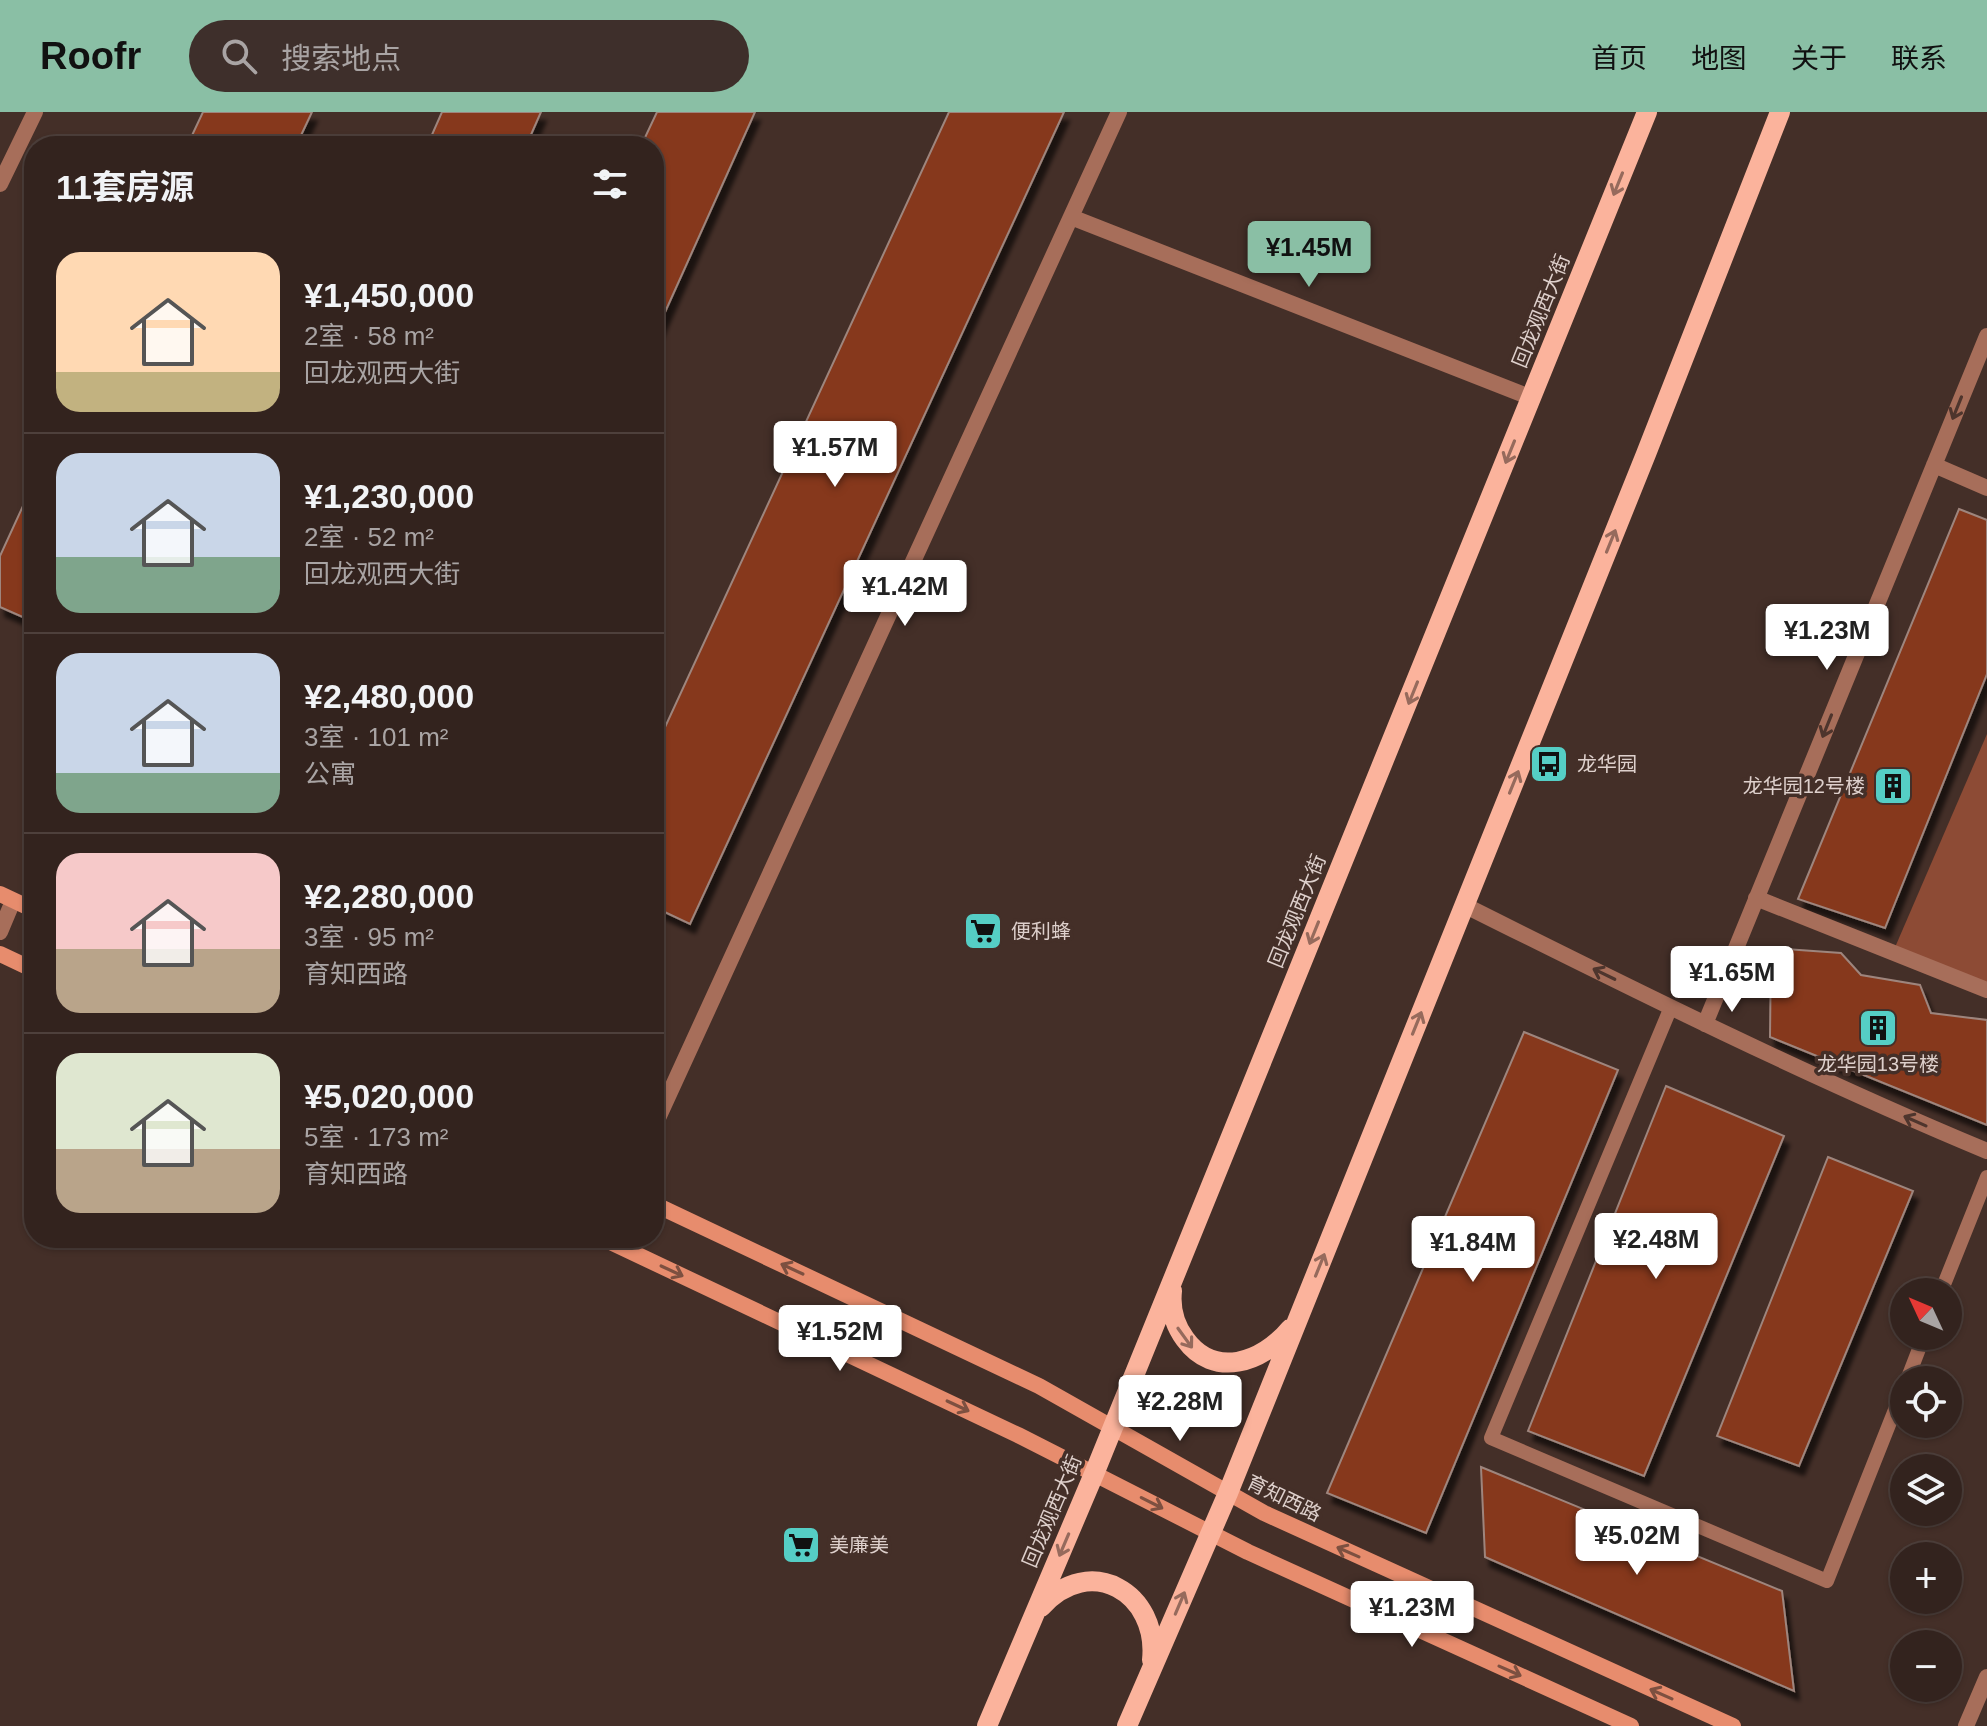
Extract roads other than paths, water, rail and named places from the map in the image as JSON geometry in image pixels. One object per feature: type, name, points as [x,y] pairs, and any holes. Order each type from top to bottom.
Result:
[{"type":"main road","name":"回龙观西大街","points":[[987,1726],[1094,1474],[1647,112]]},
{"type":"main road","points":[[1127,1726],[1228,1493],[1780,112]]},
{"type":"main road","points":[[1179,1265],[1171,1296],[1175,1322],[1188,1344],[1210,1361],[1235,1364],[1263,1354],[1286,1335],[1300,1313]]},
{"type":"main road","points":[[1025,1637],[1040,1609],[1057,1591],[1080,1580],[1106,1583],[1117,1588],[1138,1606],[1151,1631],[1152,1660],[1141,1694]]},
{"type":"street","points":[[0,184],[35,112]]},
{"type":"street","points":[[664,1105],[1119,112]]},
{"type":"street","points":[[1071,217],[1532,398]]},
{"type":"street","points":[[1705,1024],[1987,336]]},
{"type":"street","points":[[1934,465],[1987,488]]},
{"type":"street","points":[[0,932],[7,898]]},
{"type":"street","points":[[1756,898],[1987,990]]},
{"type":"street","points":[[1464,905],[1705,1024],[1987,1151]]},
{"type":"street","points":[[0,954],[24,965]]},
{"type":"street","name":"育知西路","points":[[664,1209],[1039,1386],[1278,1520],[1733,1726]]},
{"type":"street","points":[[623,1248],[1018,1435],[1211,1533],[1631,1726]]},
{"type":"street","points":[[1966,1726],[1987,1677]]},
{"type":"lane","points":[[1671,1007],[1491,1438],[1827,1581],[1890,1422]]},
{"type":"lane","points":[[1947,1278],[1987,1177]]},
{"type":"place","name":"龙华园","points":[[1549,764]]},
{"type":"place","name":"龙华园12号楼","points":[[1893,786]]},
{"type":"place","name":"便利蜂","points":[[983,931]]},
{"type":"place","name":"龙华园13号楼","points":[[1878,1028]]},
{"type":"place","name":"美廉美","points":[[801,1545]]}]
